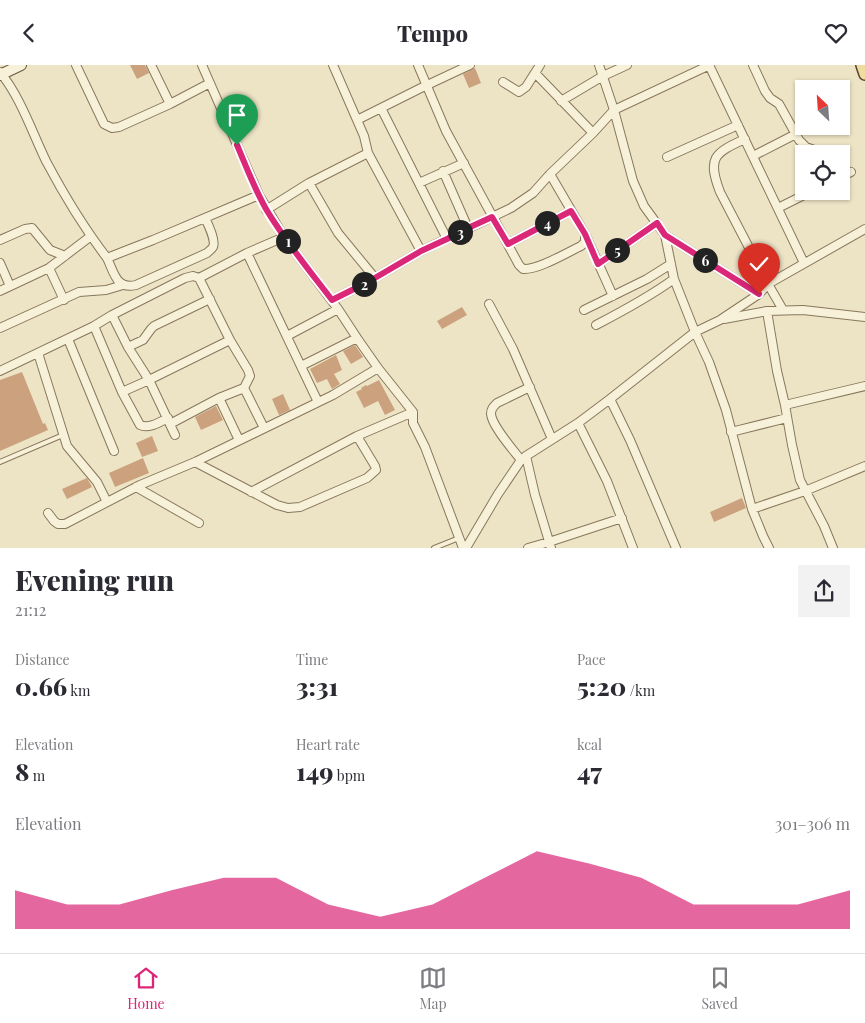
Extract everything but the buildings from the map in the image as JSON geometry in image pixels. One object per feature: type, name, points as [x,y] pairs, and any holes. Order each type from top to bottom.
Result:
[{"type":"main road","points":[[862,65],[865,74]]},
{"type":"street","points":[[21,65],[1,74],[21,105],[46,160],[74,211],[107,258],[117,279],[124,285],[129,287],[136,285],[212,249],[214,245],[213,239],[205,218]]},
{"type":"street","points":[[76,65],[104,124],[112,128],[119,127],[170,104],[210,83]]},
{"type":"street","points":[[152,65],[170,104]]},
{"type":"street","points":[[202,65],[258,195],[266,209],[284,237],[332,300],[378,368],[413,412],[413,423],[425,447],[464,548]]},
{"type":"street","points":[[333,65],[364,136],[368,153],[421,251]]},
{"type":"street","points":[[418,65],[446,131],[519,265],[523,269],[528,269],[581,247],[585,242],[585,234]]},
{"type":"street","points":[[502,82],[519,92],[526,87],[540,65]]},
{"type":"street","points":[[599,65],[614,110],[635,187],[644,206],[665,235],[674,279],[709,362],[726,410],[752,509],[769,548]]},
{"type":"street","points":[[561,101],[603,76],[627,65]]},
{"type":"street","points":[[332,300],[421,251],[511,208],[533,193],[614,110],[710,65],[804,263]]},
{"type":"street","points":[[753,65],[765,91],[770,98],[779,104],[795,132]]},
{"type":"street","points":[[357,120],[467,66]]},
{"type":"street","points":[[535,73],[593,133]]},
{"type":"street","points":[[381,108],[447,239]]},
{"type":"street","points":[[667,157],[738,125]]},
{"type":"street","points":[[753,156],[795,135]]},
{"type":"street","points":[[796,135],[804,145]]},
{"type":"street","points":[[745,139],[724,149],[716,156],[713,167],[714,177],[782,310]]},
{"type":"street","points":[[266,209],[309,183],[368,153]]},
{"type":"street","points":[[419,183],[442,171],[464,163]]},
{"type":"street","points":[[442,171],[468,228]]},
{"type":"street","points":[[550,174],[585,234],[613,296]]},
{"type":"street","points":[[309,183],[338,233],[375,277]]},
{"type":"street","points":[[107,258],[258,195]]},
{"type":"street","points":[[778,208],[795,200]]},
{"type":"street","points":[[508,244],[571,211]]},
{"type":"street","points":[[598,264],[657,223]]},
{"type":"street","points":[[0,240],[25,229],[32,228],[50,250],[65,256]]},
{"type":"street","points":[[464,548],[498,494],[524,458],[578,423],[695,332],[720,320],[759,294],[768,284],[865,229]]},
{"type":"street","points":[[665,235],[759,294]]},
{"type":"street","points":[[0,291],[49,268],[90,236]]},
{"type":"street","points":[[199,278],[284,237]]},
{"type":"street","points":[[248,253],[318,402]]},
{"type":"street","points":[[0,263],[10,286]]},
{"type":"street","points":[[584,310],[648,279],[671,264]]},
{"type":"street","points":[[49,268],[64,300]]},
{"type":"street","points":[[0,371],[94,327],[112,315],[193,276],[199,278],[250,376],[244,388],[169,421],[144,427],[140,425],[122,392],[94,327]]},
{"type":"street","points":[[596,325],[654,294],[674,279]]},
{"type":"street","points":[[0,328],[80,292],[106,290],[124,285]]},
{"type":"street","points":[[128,347],[143,340],[154,326],[210,299]]},
{"type":"street","points":[[490,304],[514,349],[552,439]]},
{"type":"street","points":[[286,336],[338,309]]},
{"type":"street","points":[[720,320],[782,310],[803,310],[865,317]]},
{"type":"street","points":[[767,311],[777,371],[798,471],[805,491],[834,548]]},
{"type":"street","points":[[112,315],[128,347],[149,380],[175,435]]},
{"type":"street","points":[[301,367],[357,338]]},
{"type":"street","points":[[68,339],[114,451]]},
{"type":"street","points":[[122,392],[230,340]]},
{"type":"street","points":[[38,353],[67,446],[97,481],[107,502]]},
{"type":"street","points":[[48,513],[58,525],[64,524],[136,487],[195,462],[333,395],[378,368]]},
{"type":"street","points":[[785,405],[865,386]]},
{"type":"street","points":[[530,387],[496,403],[491,412],[498,430],[524,458],[550,545]]},
{"type":"street","points":[[244,388],[264,428]]},
{"type":"street","points":[[219,398],[239,440]]},
{"type":"street","points":[[610,399],[630,440],[676,548]]},
{"type":"street","points":[[251,492],[357,436],[413,412]]},
{"type":"street","points":[[731,432],[787,418]]},
{"type":"street","points":[[578,423],[607,481],[633,548]]},
{"type":"street","points":[[195,462],[278,505],[288,508],[300,507],[367,478],[374,473],[376,470],[375,466],[357,436]]},
{"type":"street","points":[[752,509],[805,491],[865,466]]},
{"type":"street","points":[[136,487],[199,523]]},
{"type":"street","points":[[528,548],[550,545],[622,518]]},
{"type":"lane","points":[[0,462],[63,435]]},
{"type":"lane","points":[[434,548],[460,538]]},
{"type":"route","points":[[237,145],[258,195],[266,209],[284,237],[332,300],[368,282],[407,258],[492,217],[508,244],[571,211],[585,234],[598,264],[657,223],[665,235],[759,294]]}]
